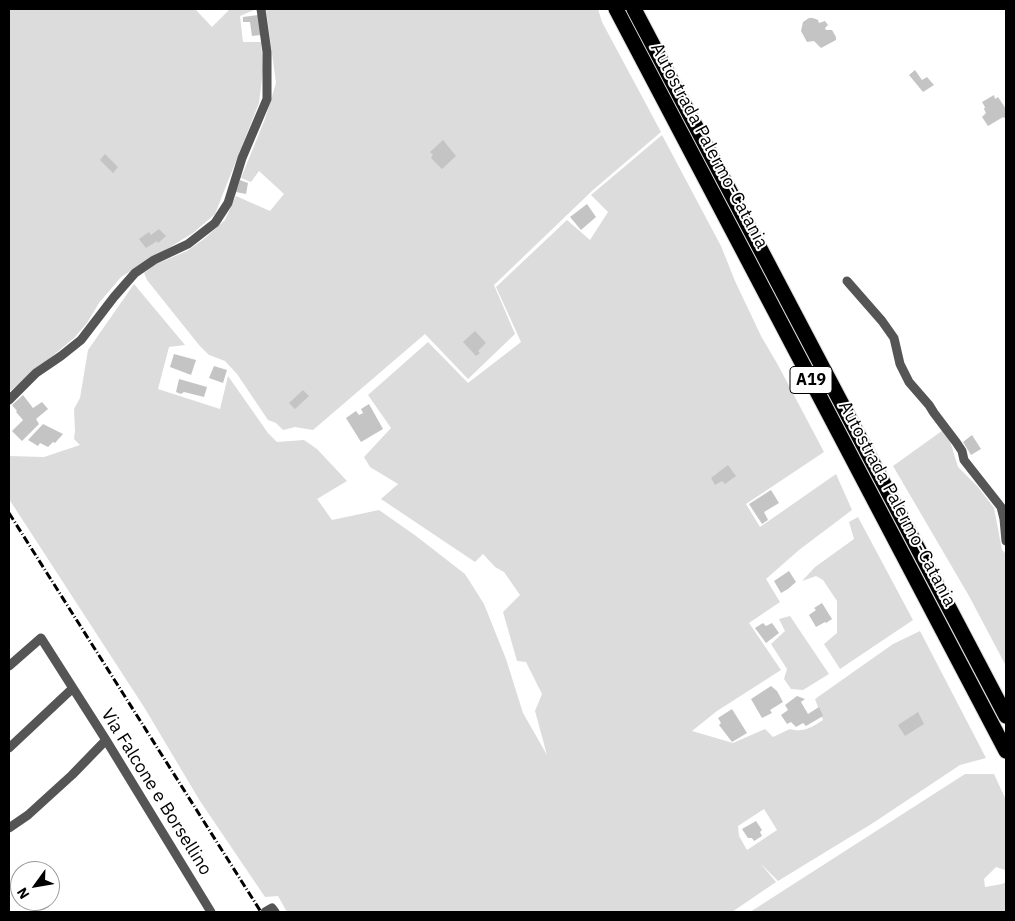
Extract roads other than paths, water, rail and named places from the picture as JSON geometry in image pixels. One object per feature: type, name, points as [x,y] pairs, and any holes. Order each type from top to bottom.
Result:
[{"type":"highway","name":"Autostrada Palermo-Catania","points":[[616,9],[1006,751]]},
{"type":"highway","name":"Autostrada Palermo-Catania","points":[[634,9],[1006,716]]},
{"type":"street","points":[[9,400],[36,373],[81,340],[134,273],[154,260],[188,244],[215,223],[228,203],[242,158],[267,98],[267,52],[260,9]]},
{"type":"street","points":[[847,281],[882,321],[894,338],[900,364],[909,382],[929,405],[962,451],[964,460],[1001,507],[1006,540]]},
{"type":"street","name":"Via Falcone e Borsellino","points":[[9,666],[41,638],[211,912]]},
{"type":"street","points":[[9,748],[73,688]]},
{"type":"street","points":[[9,828],[28,815],[72,775],[106,740]]},
{"type":"street","points":[[264,912],[272,908],[275,912]]},
{"type":"railway","points":[[9,513],[261,912]]}]
